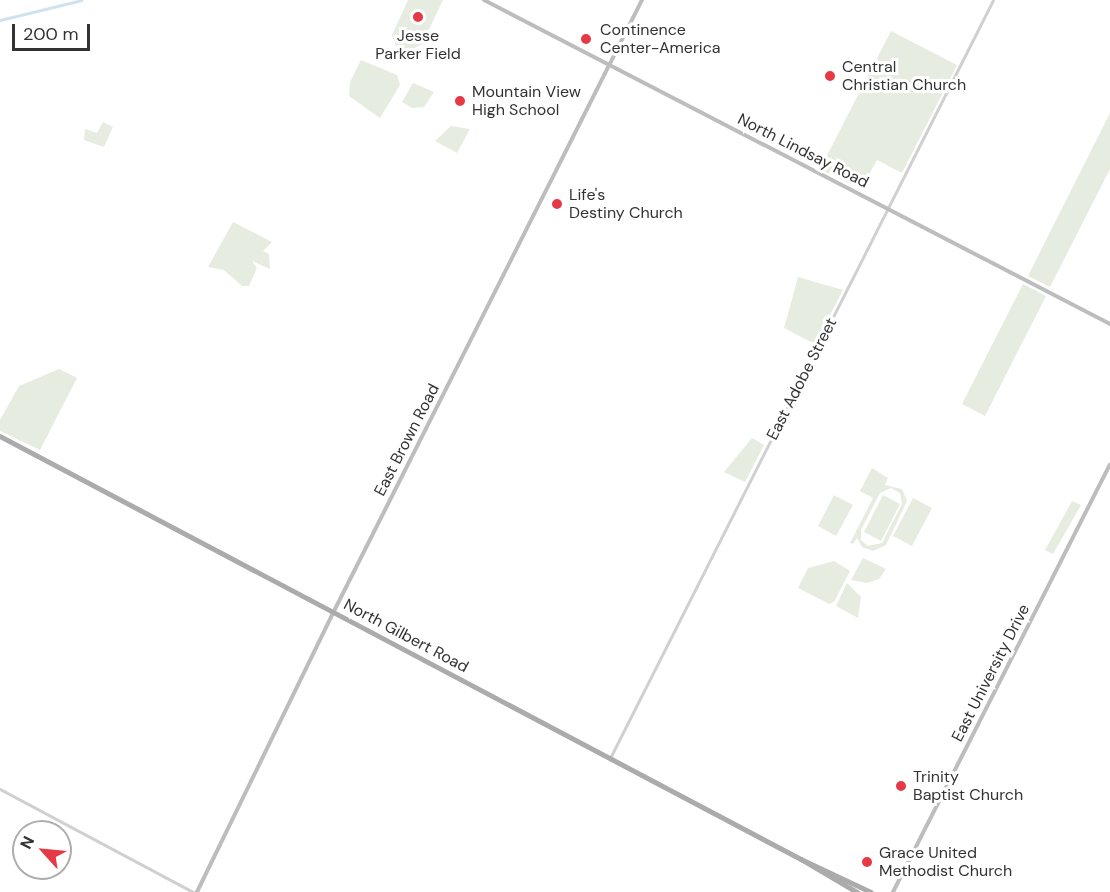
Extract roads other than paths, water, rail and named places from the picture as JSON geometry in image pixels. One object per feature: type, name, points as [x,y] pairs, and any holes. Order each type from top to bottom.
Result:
[{"type":"main road","name":"North Lindsay Road","points":[[484,0],[1110,324]]},
{"type":"main road","name":"East Brown Road","points":[[195,892],[333,611],[642,0]]},
{"type":"main road","name":"North Gilbert Road","points":[[0,436],[841,880],[857,892]]},
{"type":"main road","name":"East University Drive","points":[[893,892],[1110,465]]},
{"type":"main road","name":"North Gilbert Road","points":[[801,859],[824,875],[858,885],[871,892]]},
{"type":"street","name":"East Adobe Street","points":[[610,758],[993,0]]},
{"type":"street","points":[[0,789],[195,892]]},
{"type":"waterway","points":[[0,20],[82,0]]},
{"type":"place","name":"Jesse Parker Field","points":[[418,17]]},
{"type":"place","name":"Continence Center-America","points":[[586,39]]},
{"type":"place","name":"Central Christian Church","points":[[830,76]]},
{"type":"place","name":"Mountain View High School","points":[[460,101]]},
{"type":"place","name":"Life's Destiny Church","points":[[557,204]]},
{"type":"place","name":"Trinity Baptist Church","points":[[901,786]]},
{"type":"place","name":"Grace United Methodist Church","points":[[867,862]]}]
